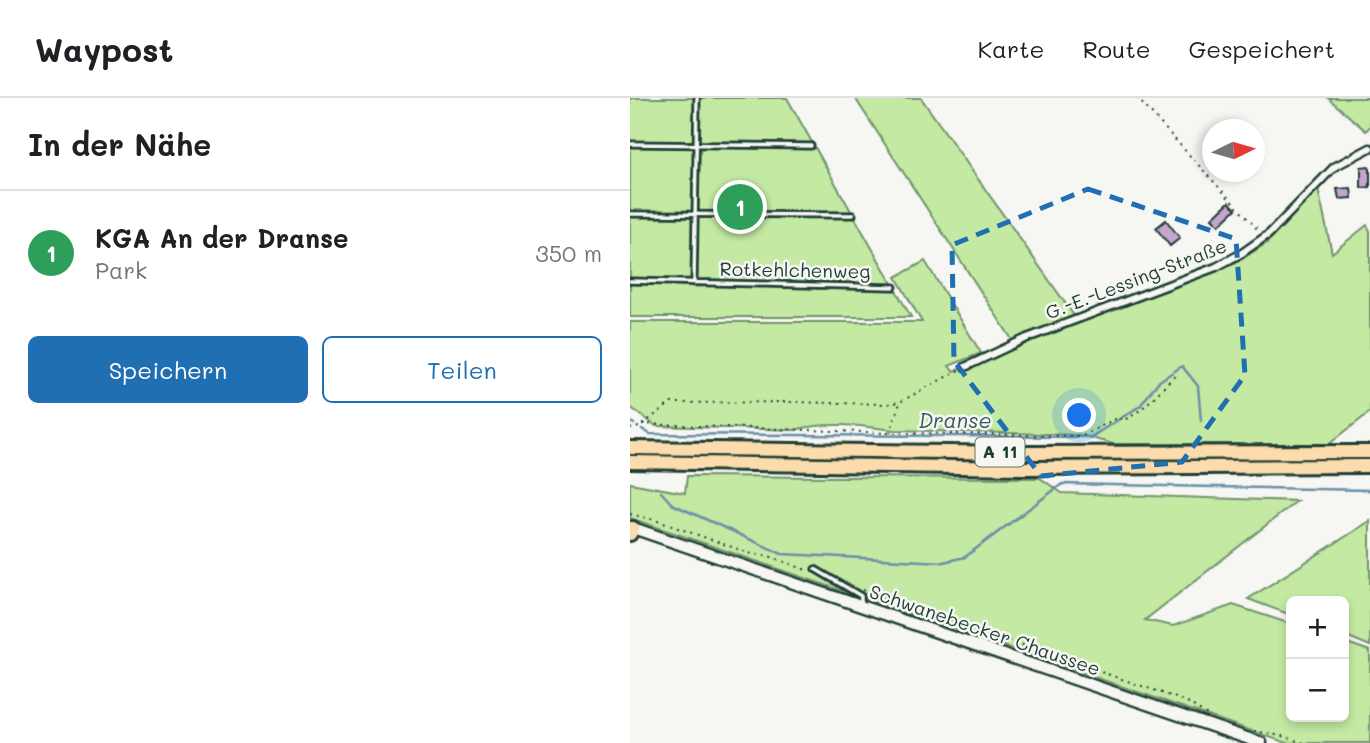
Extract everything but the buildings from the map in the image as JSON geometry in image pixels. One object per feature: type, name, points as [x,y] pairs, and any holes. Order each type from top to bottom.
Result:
[{"type":"highway","name":"A 11","points":[[630,448],[1025,453],[1370,452]]},
{"type":"highway","name":"A 11","points":[[630,462],[1024,468],[1370,466]]},
{"type":"main road","name":"Schwanebecker Chaussee","points":[[631,530],[1261,743]]},
{"type":"street","name":"G.-E.-Lessing-Straße","points":[[965,366],[1027,338],[1216,267],[1265,237],[1334,167],[1370,148]]},
{"type":"lane","points":[[694,283],[697,98]]},
{"type":"lane","points":[[630,144],[811,146]]},
{"type":"lane","points":[[630,214],[853,215]]},
{"type":"lane","name":"Rotkehlchenweg","points":[[630,281],[894,287]]},
{"type":"lane","points":[[814,569],[861,596],[861,607]]},
{"type":"path","points":[[1137,98],[1265,237]]},
{"type":"path","points":[[630,429],[642,424],[671,403],[888,404],[900,401],[965,366]]},
{"type":"path","points":[[642,424],[890,433],[1082,436],[1119,417],[1122,420],[1127,419],[1178,373]]},
{"type":"path","points":[[890,433],[900,401]]},
{"type":"path","points":[[630,514],[821,574]]},
{"type":"path","points":[[861,589],[1168,695],[1209,715]]},
{"type":"path","points":[[1253,731],[1304,743]]},
{"type":"highlighted area","points":[[1088,189],[1236,239],[1245,375],[1182,462],[1041,476],[954,361],[952,245]]},
{"type":"green space","points":[[630,98],[787,98],[911,317],[630,317]]},
{"type":"green space","points":[[855,98],[921,98],[1075,317],[1013,341]]},
{"type":"green space","points":[[1328,98],[1370,98],[1370,126],[1366,131]]},
{"type":"green space","points":[[1318,189],[1332,253],[1367,225],[1370,231],[1370,412],[1329,444],[1113,444],[1080,435],[894,430],[845,425],[795,430],[656,426],[630,407],[630,322],[922,322],[896,277],[925,261],[981,353],[949,366],[953,371],[1237,262],[1267,243]]},
{"type":"green space","points":[[687,476],[1040,478],[1062,493],[1297,501],[1145,620],[1173,626],[1233,605],[1286,622],[1286,722],[1349,722],[1349,644],[1370,651],[1370,743],[1287,743],[630,518],[630,483],[685,493]]},
{"type":"green space","points":[[1370,521],[1370,646],[1349,637],[1349,596],[1286,596],[1286,613],[1248,599]]},
{"type":"waterway","name":"Dranse","points":[[642,429],[650,434],[1091,437],[1140,406],[1158,382],[1182,366],[1198,386],[1201,421]]},
{"type":"waterway","name":"Dranse","points":[[630,421],[634,424]]},
{"type":"waterway","points":[[661,492],[672,504],[782,554],[943,562],[965,557],[1062,484],[1370,490]]},
{"type":"place","name":"KGA An der Dranse","points":[[740,207]]}]
